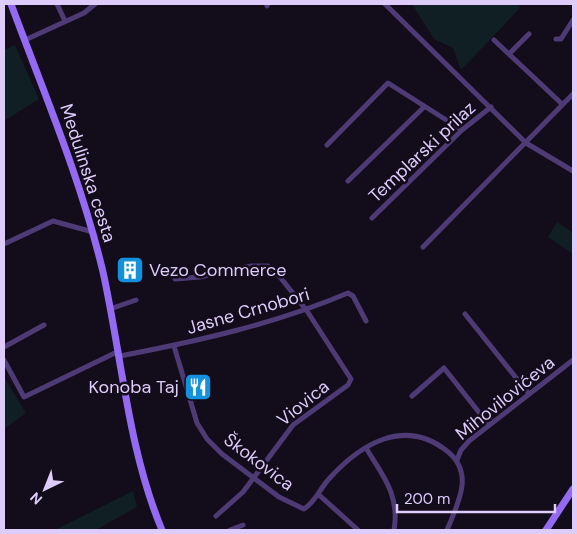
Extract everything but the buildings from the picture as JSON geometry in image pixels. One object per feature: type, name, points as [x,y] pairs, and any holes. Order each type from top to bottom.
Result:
[{"type":"main road","name":"Medulinska cesta","points":[[11,4],[76,174],[93,232],[120,354],[140,470],[162,530]]},
{"type":"main road","points":[[546,530],[573,489]]},
{"type":"street","points":[[57,4],[65,21]]},
{"type":"street","points":[[25,40],[84,12],[94,4]]},
{"type":"street","points":[[384,4],[526,143],[573,171]]},
{"type":"street","points":[[556,39],[560,39],[573,20]]},
{"type":"street","points":[[509,54],[529,34]]},
{"type":"street","points":[[494,40],[562,104]]},
{"type":"street","points":[[327,145],[388,83],[462,130]]},
{"type":"street","points":[[423,247],[573,94]]},
{"type":"street","points":[[348,181],[424,107]]},
{"type":"street","name":"Templarski prilaz","points":[[372,218],[462,130],[491,107]]},
{"type":"street","points":[[4,244],[53,221],[93,232]]},
{"type":"street","points":[[175,279],[200,277],[251,266],[268,266],[307,310]]},
{"type":"street","name":"Jasne Crnobori","points":[[4,363],[24,397],[120,354],[174,346],[307,310],[348,293],[353,296],[366,321]]},
{"type":"street","points":[[110,309],[136,300]]},
{"type":"street","name":"Viovica","points":[[216,516],[243,492],[293,425],[351,381],[343,364],[329,348],[307,310]]},
{"type":"street","points":[[465,314],[529,394]]},
{"type":"street","points":[[4,346],[44,324]]},
{"type":"street","name":"Škokovica","points":[[174,346],[197,423],[222,454],[279,497],[304,509],[318,494]]},
{"type":"street","name":"Mihovilovićeva","points":[[457,460],[461,450],[490,425],[573,360]]},
{"type":"street","points":[[412,396],[444,368],[490,425]]},
{"type":"street","points":[[358,530],[318,494],[339,468],[366,448],[396,436],[412,434],[435,442],[457,460],[464,480],[459,503],[447,530]]},
{"type":"street","points":[[366,448],[394,496],[397,516],[394,530]]},
{"type":"street","points":[[230,530],[243,526]]},
{"type":"shaded area","points":[[412,4],[518,4],[520,8],[461,70],[453,48],[434,39]]},
{"type":"shaded area","points":[[15,45],[39,99],[4,121],[4,50]]},
{"type":"shaded area","points":[[557,222],[573,233],[573,254],[548,237]]},
{"type":"shaded area","points":[[4,377],[26,413],[4,429]]},
{"type":"shaded area","points":[[133,491],[137,507],[96,530],[55,530]]},
{"type":"place","name":"Vezo Commerce","points":[[130,270]]},
{"type":"place","name":"Konoba Taj","points":[[198,387]]}]
